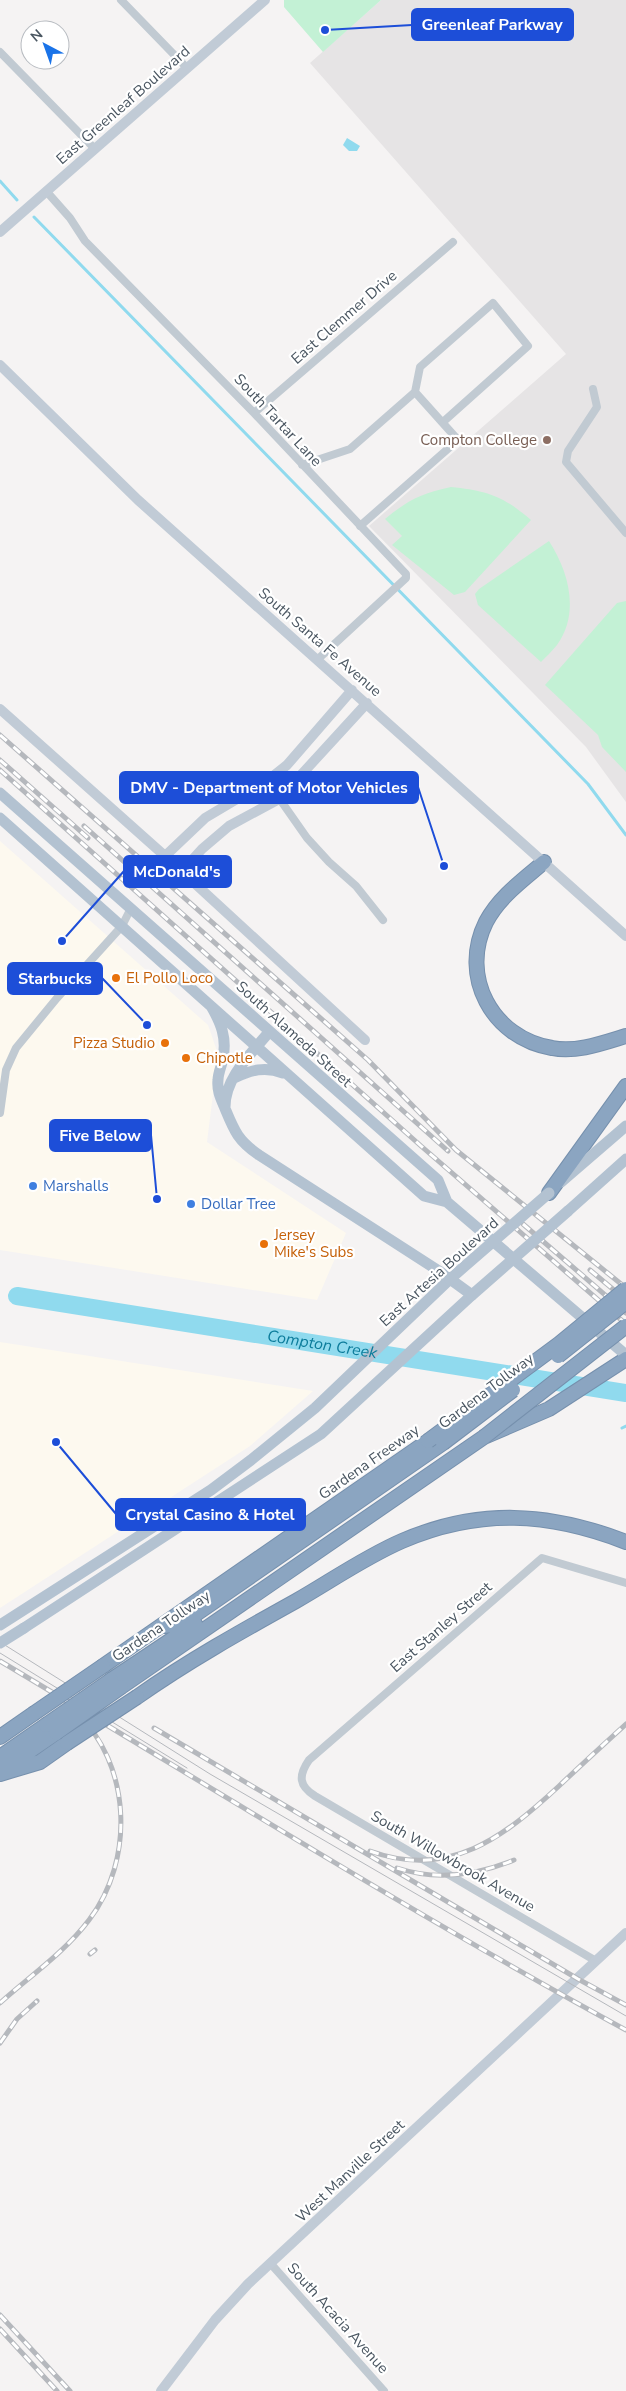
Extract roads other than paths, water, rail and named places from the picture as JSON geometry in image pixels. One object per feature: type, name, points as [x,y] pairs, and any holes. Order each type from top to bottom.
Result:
[{"type":"highway","points":[[544,862],[509,892],[487,920],[478,942],[476,956],[478,982],[482,996],[489,1010],[510,1031],[536,1044],[567,1050],[626,1036]]},
{"type":"highway","points":[[549,1193],[626,1086]]},
{"type":"highway","name":"Gardena Freeway","points":[[0,1737],[428,1441],[559,1344],[626,1289]]},
{"type":"highway","name":"Gardena Tollway","points":[[160,1627],[184,1623],[443,1443],[590,1332],[626,1302]]},
{"type":"highway","points":[[484,1437],[626,1326]]},
{"type":"highway","points":[[484,1437],[549,1409],[626,1359]]},
{"type":"highway","name":"Gardena Tollway","points":[[0,1758],[51,1729],[348,1518],[370,1515],[484,1437]]},
{"type":"highway","points":[[0,1773],[40,1762],[183,1665],[364,1561],[423,1533],[468,1521],[488,1518],[526,1518],[552,1520],[602,1533],[626,1542]]},
{"type":"highway","points":[[0,1773],[51,1729]]},
{"type":"main road","name":"South Alameda Street","points":[[2,798],[131,908],[438,1180],[448,1202],[626,1355]]},
{"type":"main road","name":"South Alameda Street","points":[[0,818],[424,1196],[448,1202]]},
{"type":"main road","points":[[211,1006],[221,1023],[224,1039],[224,1057],[218,1078],[218,1091],[232,1129],[249,1148],[440,1272],[472,1295]]},
{"type":"main road","points":[[225,1109],[225,1099],[234,1078],[269,1032]]},
{"type":"main road","points":[[234,1078],[260,1069],[273,1070],[289,1076]]},
{"type":"main road","name":"East Artesia Boulevard","points":[[4,1622],[228,1478],[315,1408],[450,1279],[626,1126]]},
{"type":"main road","points":[[0,1643],[238,1490],[321,1434],[472,1295],[626,1159]]},
{"type":"main road","points":[[228,1478],[238,1490]]},
{"type":"main road","points":[[82,1572],[92,1584]]},
{"type":"street","points":[[121,0],[187,68]]},
{"type":"street","name":"East Greenleaf Boulevard","points":[[0,232],[265,0]]},
{"type":"street","points":[[0,52],[95,149]]},
{"type":"street","name":"South Tartar Lane","points":[[47,192],[70,218],[85,241],[254,413],[406,574],[406,578],[388,596],[317,660]]},
{"type":"street","name":"East Clemmer Drive","points":[[254,413],[453,242]]},
{"type":"street","points":[[302,465],[350,449],[415,392],[420,367],[493,303],[528,346],[442,422]]},
{"type":"street","name":"South Santa Fe Avenue","points":[[0,365],[138,500],[626,936]]},
{"type":"street","points":[[593,389],[597,407],[568,451],[566,462],[626,533]]},
{"type":"street","points":[[360,526],[458,440],[415,392]]},
{"type":"street","points":[[165,856],[205,818],[267,780],[292,759],[352,690]]},
{"type":"street","points":[[182,871],[202,848],[229,826],[279,799],[367,703]]},
{"type":"street","points":[[0,709],[182,871],[365,1040]]},
{"type":"street","points":[[267,780],[307,838],[328,862],[356,886],[383,920]]},
{"type":"street","points":[[0,1112],[6,1070],[22,1038],[122,926],[131,908]]},
{"type":"street","name":"East Stanley Street","points":[[301,1780],[302,1770],[309,1760],[542,1558],[626,1583]]},
{"type":"street","name":"South Willowbrook Avenue","points":[[301,1780],[305,1790],[596,1961]]},
{"type":"street","name":"West Manville Street","points":[[161,2391],[215,2320],[248,2284],[626,1933]]},
{"type":"street","name":"South Acacia Avenue","points":[[271,2264],[384,2391]]},
{"type":"water","points":[[347,138],[360,146],[357,151],[349,151],[343,145]]},
{"type":"waterway","points":[[0,181],[17,200]]},
{"type":"waterway","points":[[34,217],[588,784],[626,835]]},
{"type":"waterway","name":"Compton Creek","points":[[17,1296],[626,1393]]},
{"type":"waterway","points":[[622,1428],[626,1426]]},
{"type":"tram line","points":[[0,1642],[210,1774],[626,2016]]},
{"type":"tram line","points":[[0,1653],[187,1768]]},
{"type":"railway","points":[[0,735],[368,1060],[456,1150],[626,1288]]},
{"type":"railway","points":[[0,760],[88,838]]},
{"type":"railway","points":[[0,770],[421,1146],[626,1324]]},
{"type":"railway","points":[[84,826],[448,1151]]},
{"type":"railway","points":[[523,1224],[626,1313]]},
{"type":"railway","points":[[590,1270],[626,1300]]},
{"type":"railway","points":[[0,1661],[389,1895],[626,2030]]},
{"type":"railway","points":[[0,2003],[80,1932],[104,1896],[114,1869],[120,1841],[121,1813],[117,1785],[108,1758],[94,1733],[75,1711]]},
{"type":"railway","points":[[370,1851],[399,1859],[425,1860],[450,1857],[496,1837],[538,1805],[626,1724]]},
{"type":"railway","points":[[154,1728],[578,1979],[626,2005]]},
{"type":"railway","points":[[397,1868],[412,1872],[441,1875],[471,1873],[514,1860]]},
{"type":"railway","points":[[90,1954],[95,1950]]},
{"type":"railway","points":[[0,2043],[17,2019],[37,2001]]},
{"type":"railway","points":[[0,2315],[70,2391]]},
{"type":"railway","points":[[0,2329],[57,2391]]},
{"type":"place","name":"Greenleaf Parkway","points":[[325,30]]},
{"type":"place","name":"Compton College","points":[[547,440]]},
{"type":"place","name":"DMV - Department of Motor Vehicles","points":[[444,866]]},
{"type":"place","name":"McDonald's","points":[[62,941]]},
{"type":"place","name":"El Pollo Loco","points":[[116,978]]},
{"type":"place","name":"Starbucks","points":[[147,1025]]},
{"type":"place","name":"Pizza Studio","points":[[165,1043]]},
{"type":"place","name":"Chipotle","points":[[186,1058]]},
{"type":"place","name":"Marshalls","points":[[33,1186]]},
{"type":"place","name":"Five Below","points":[[157,1199]]},
{"type":"place","name":"Dollar Tree","points":[[191,1204]]},
{"type":"place","name":"Jersey Mike's Subs","points":[[264,1244]]},
{"type":"place","name":"Crystal Casino & Hotel","points":[[56,1442]]}]
